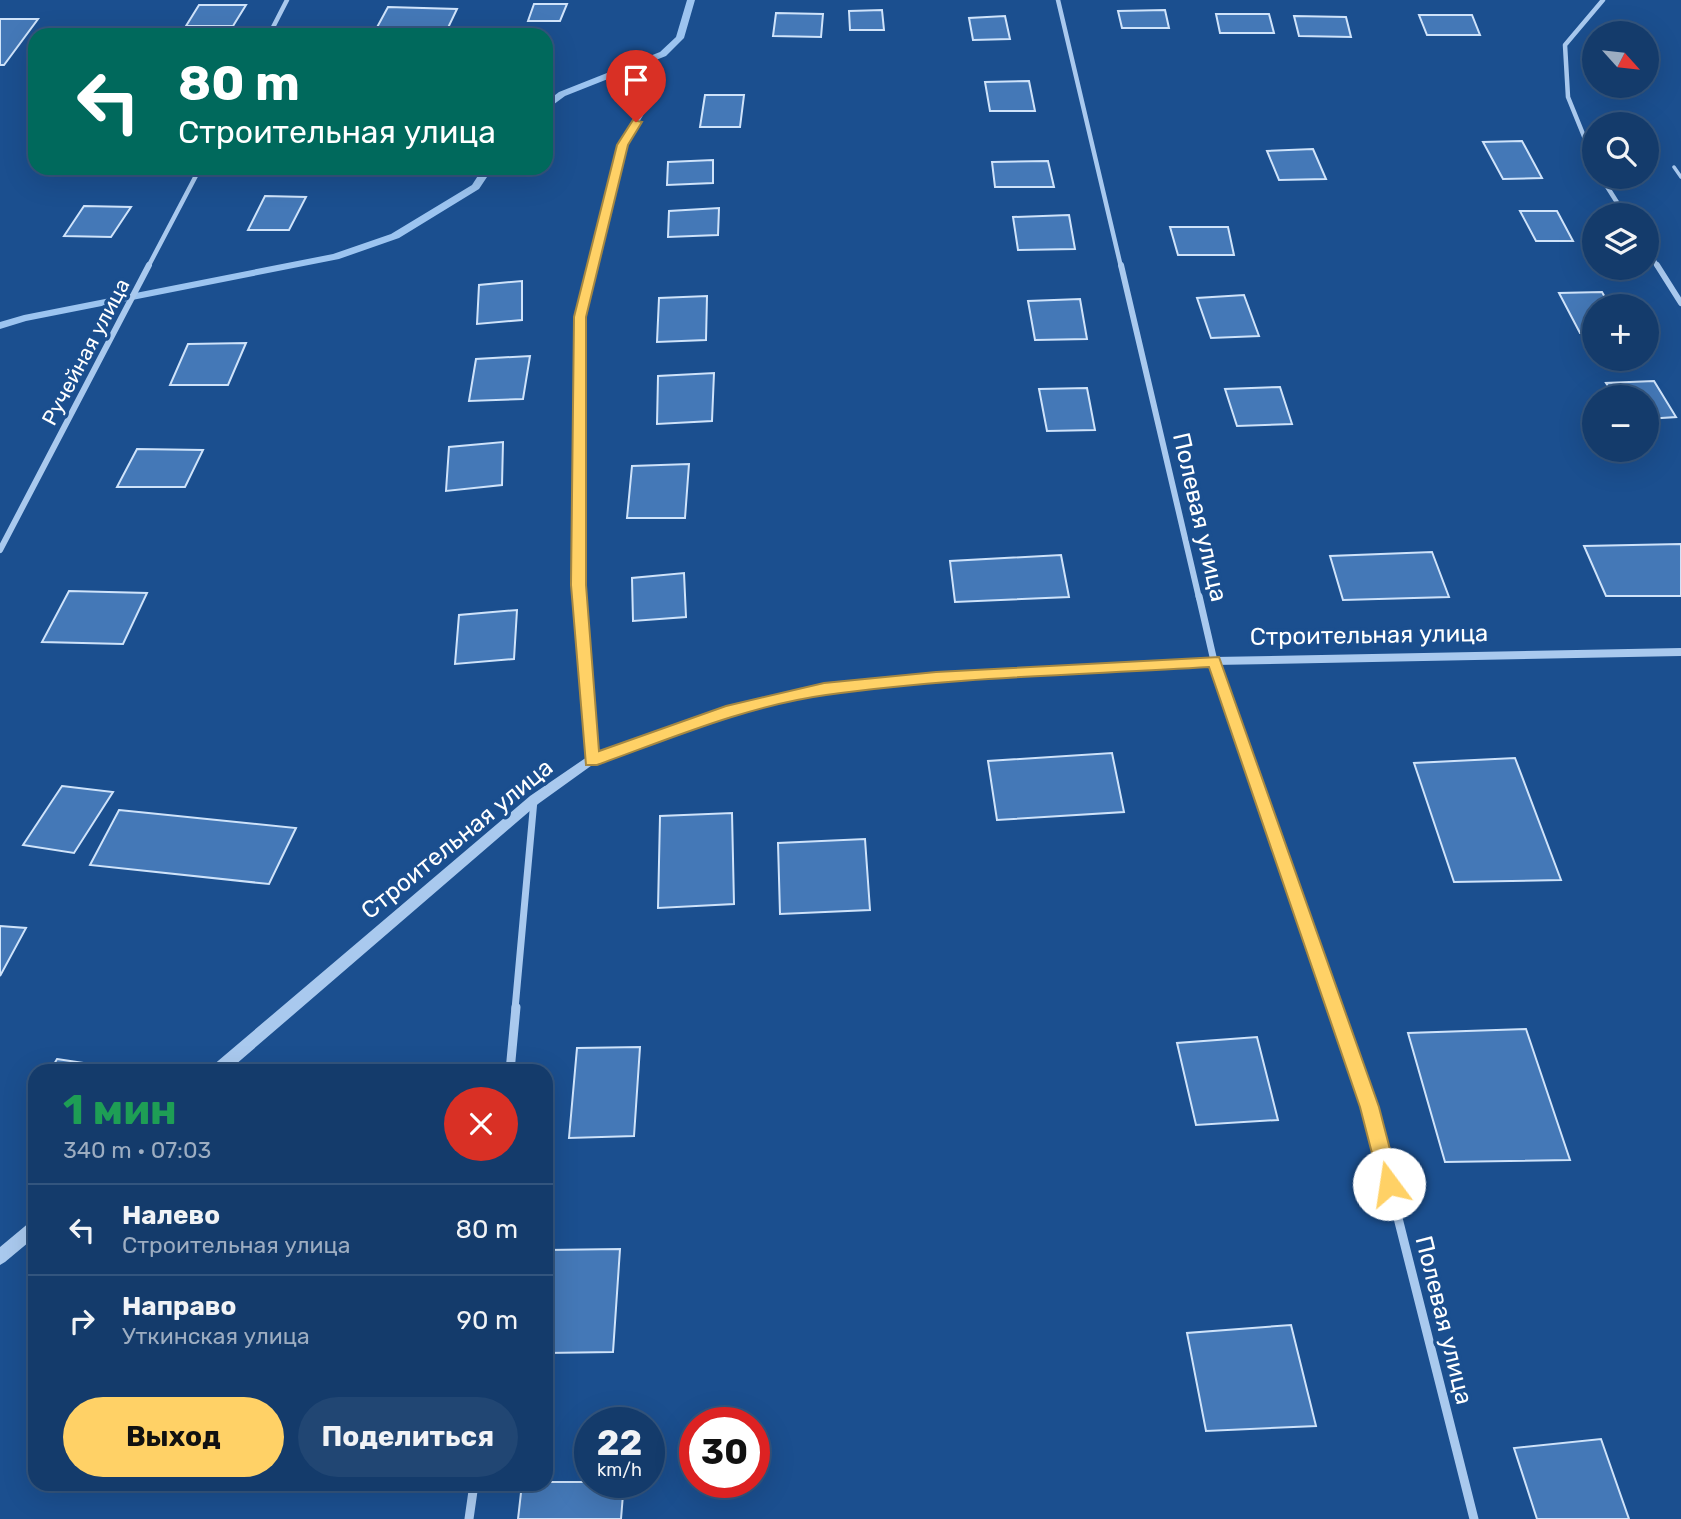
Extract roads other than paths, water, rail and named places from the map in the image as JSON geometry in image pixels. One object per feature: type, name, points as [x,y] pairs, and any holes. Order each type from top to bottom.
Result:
[{"type":"street","points":[[273,28],[287,0]]},
{"type":"street","name":"Полевая улица","points":[[1058,0],[1214,661],[1370,1107],[1474,1519]]},
{"type":"street","points":[[1582,131],[1568,97],[1565,45],[1603,0]]},
{"type":"street","points":[[591,760],[579,585],[580,317],[623,145],[650,99]]},
{"type":"street","name":"Ручейная улица","points":[[0,550],[196,175]]},
{"type":"street","points":[[1659,269],[1681,303]]},
{"type":"street","name":"Строительная улица","points":[[225,1064],[534,800],[591,760],[726,712],[824,689],[936,678],[1214,661],[1681,652]]},
{"type":"street","points":[[511,1064],[534,800]]},
{"type":"street","points":[[0,1257],[28,1233]]},
{"type":"street","points":[[469,1519],[473,1491]]},
{"type":"lane","points":[[1674,167],[1681,177]]},
{"type":"waterway","points":[[553,101],[562,94],[663,54],[680,38],[691,0]]},
{"type":"waterway","points":[[0,326],[24,318],[335,257],[395,236],[476,187],[484,175]]}]
